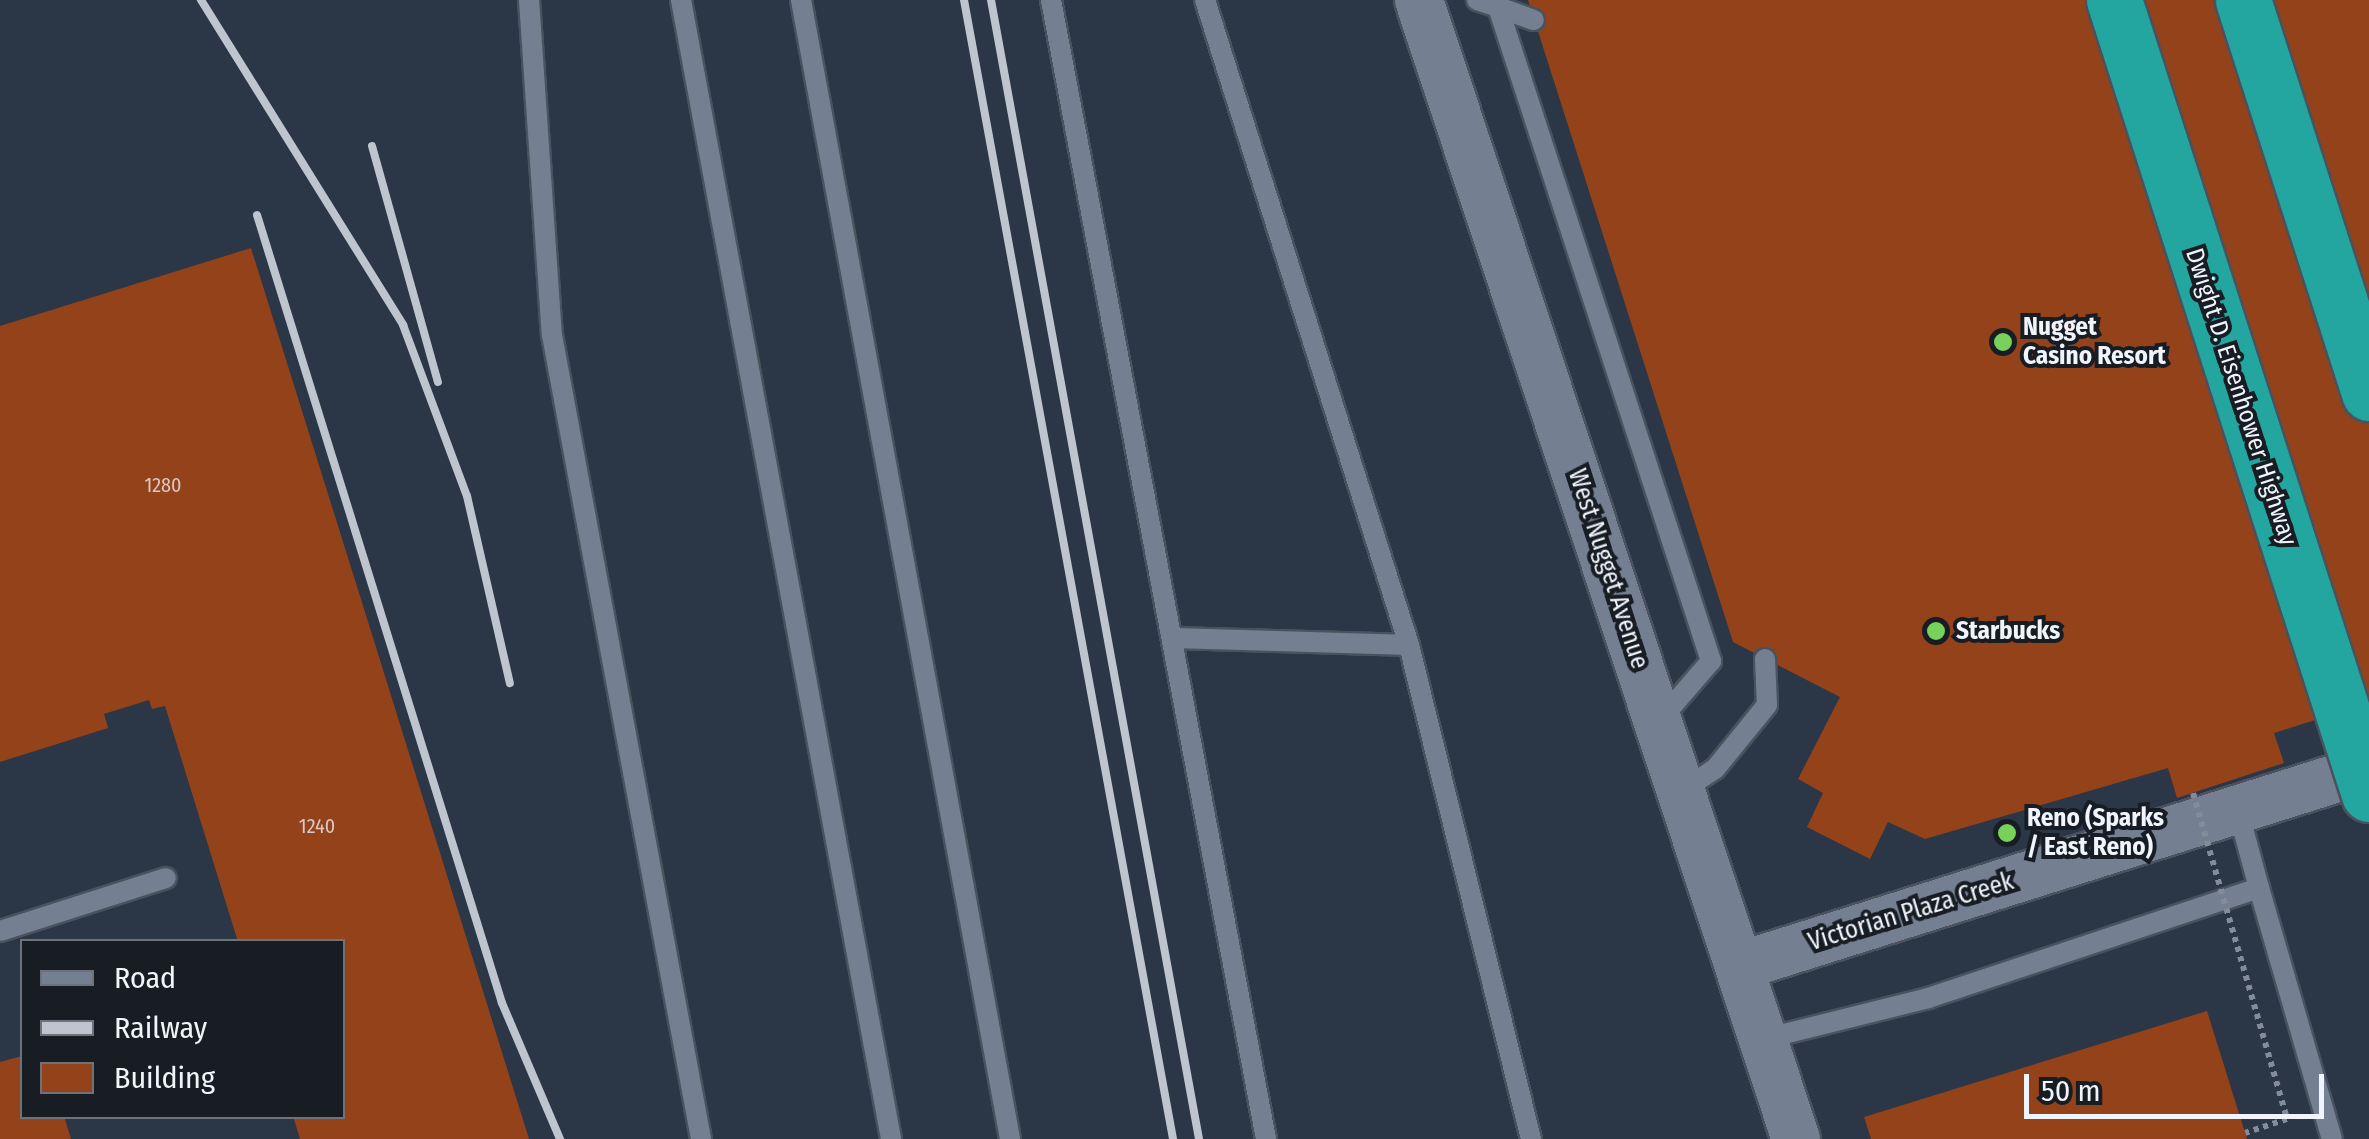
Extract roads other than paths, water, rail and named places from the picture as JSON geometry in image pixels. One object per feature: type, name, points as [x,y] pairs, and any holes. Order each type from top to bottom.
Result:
[{"type":"highway","name":"Dwight D. Eisenhower Highway","points":[[2114,0],[2369,794]]},
{"type":"highway","points":[[2243,0],[2369,393]]},
{"type":"street","name":"West Nugget Avenue","points":[[1418,0],[1796,1139]]},
{"type":"street","name":"Victorian Plaza Creek","points":[[1740,966],[2369,768]]},
{"type":"lane","points":[[529,0],[552,335],[702,1139]]},
{"type":"lane","points":[[682,0],[891,1139]]},
{"type":"lane","points":[[801,0],[1010,1139]]},
{"type":"lane","points":[[1051,0],[1176,638],[1266,1139]]},
{"type":"lane","points":[[1205,0],[1409,645],[1531,1139]]},
{"type":"lane","points":[[1487,3],[1711,661],[1658,721]]},
{"type":"lane","points":[[1487,3],[1534,20]]},
{"type":"lane","points":[[1176,638],[1409,645]]},
{"type":"lane","points":[[1682,792],[1714,770],[1766,705],[1766,658]]},
{"type":"lane","points":[[2238,810],[2332,1139]]},
{"type":"lane","points":[[0,931],[166,878]]},
{"type":"lane","points":[[1764,1039],[1928,998],[2258,888]]},
{"type":"railway","points":[[201,0],[403,325],[467,496],[510,683]]},
{"type":"railway","points":[[964,0],[1173,1139]]},
{"type":"railway","points":[[991,0],[1199,1139]]},
{"type":"railway","points":[[372,146],[438,382]]},
{"type":"railway","points":[[257,215],[502,1003],[560,1139]]},
{"type":"place","name":"Nugget Casino Resort","points":[[2003,342]]},
{"type":"place","name":"Starbucks","points":[[1936,631]]},
{"type":"place","name":"Reno (Sparks / East Reno)","points":[[2007,833]]}]
